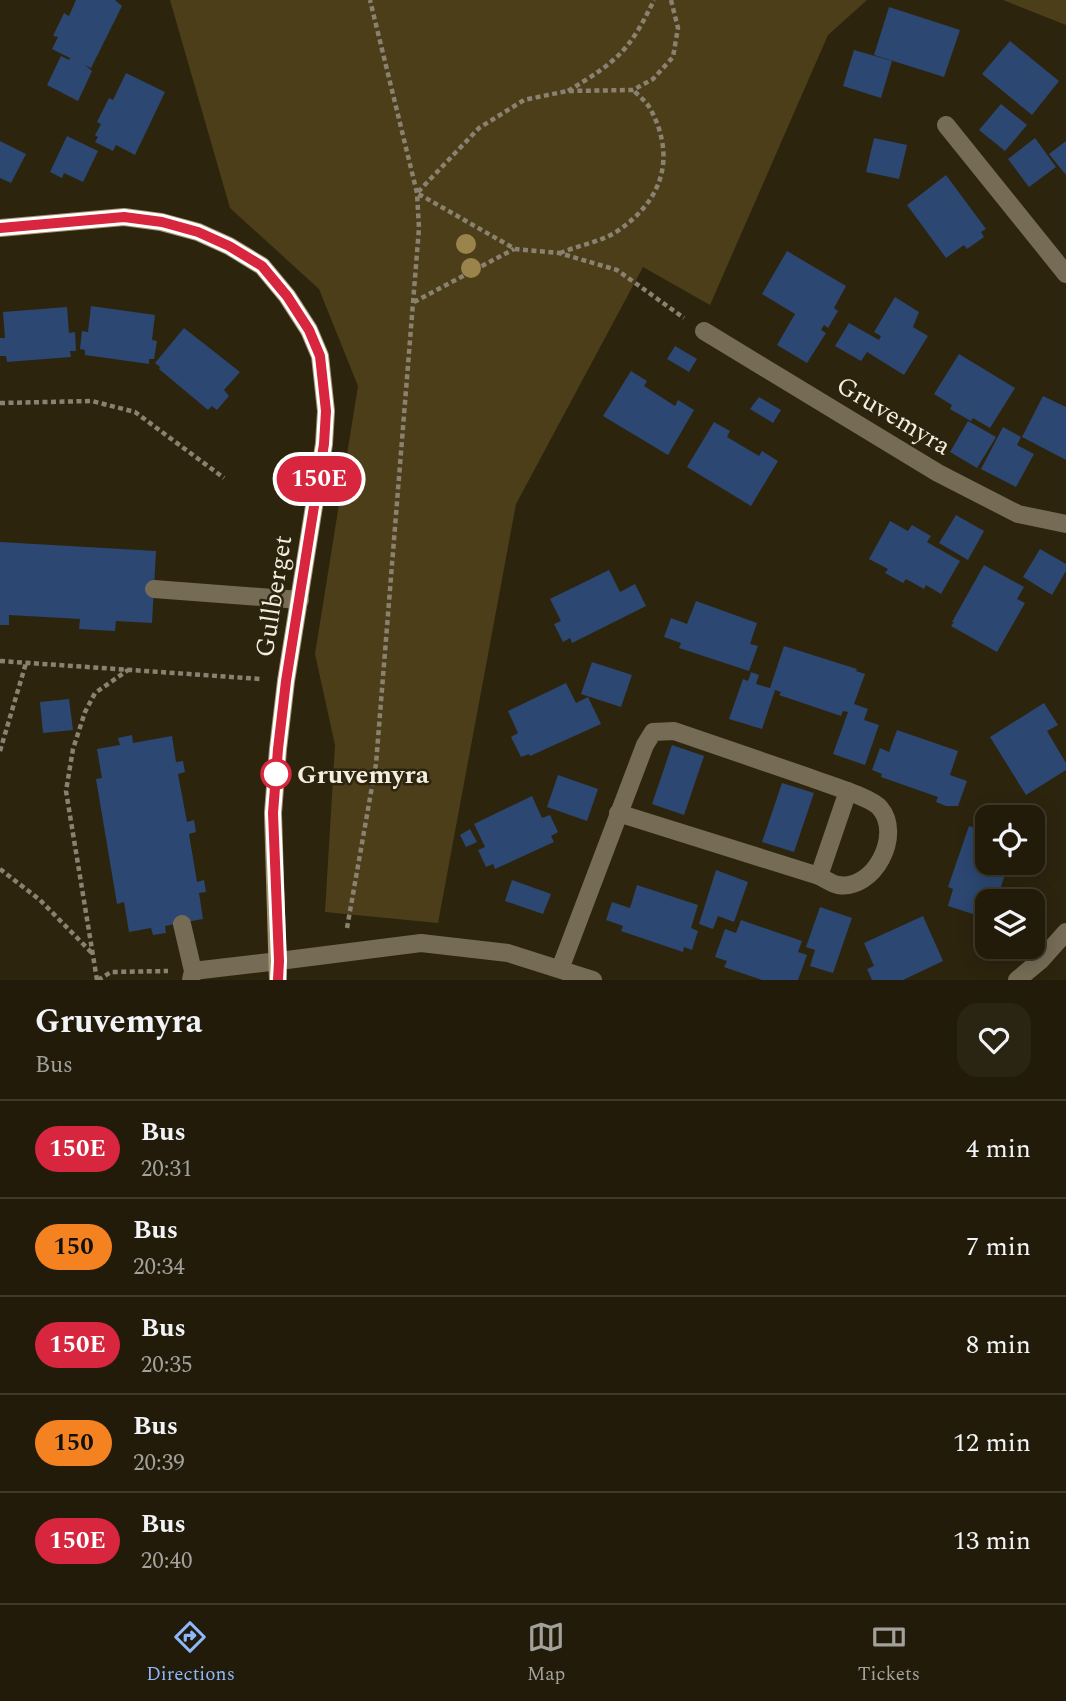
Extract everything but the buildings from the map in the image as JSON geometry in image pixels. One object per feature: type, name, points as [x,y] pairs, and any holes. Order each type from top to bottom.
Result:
[{"type":"street","points":[[946,125],[1066,274]]},
{"type":"street","name":"Gullberget","points":[[0,228],[124,217],[162,222],[198,232],[229,246],[262,266],[287,296],[309,330],[320,356],[326,411],[324,444],[286,681],[273,813],[278,980]]},
{"type":"street","name":"Gruvemyra","points":[[704,331],[938,472],[1018,514],[1066,524]]},
{"type":"street","points":[[154,589],[300,600]]},
{"type":"street","points":[[560,969],[618,813],[645,745],[653,732],[674,732],[848,791],[880,807],[886,819],[889,838],[877,866],[859,883],[839,885],[819,876],[618,813]]},
{"type":"street","points":[[819,876],[848,791]]},
{"type":"street","points":[[182,924],[192,975],[421,943],[508,953],[593,980]]},
{"type":"street","points":[[1017,980],[1041,960],[1066,932]]},
{"type":"path","points":[[342,952],[376,764],[419,228],[417,193],[370,0]]},
{"type":"path","points":[[567,91],[607,68],[625,52],[640,30],[654,0]]},
{"type":"path","points":[[417,193],[479,128],[524,100],[567,91],[633,90],[653,79],[673,57],[678,28],[671,0]]},
{"type":"path","points":[[559,253],[614,233],[644,210],[662,181],[663,143],[650,108],[633,90]]},
{"type":"path","points":[[417,193],[515,248],[559,253],[617,270],[704,331]]},
{"type":"path","points":[[414,302],[515,248]]},
{"type":"path","points":[[0,403],[92,401],[135,412],[224,478]]},
{"type":"path","name":"Gullberget","points":[[0,661],[286,681]]},
{"type":"path","points":[[0,751],[26,663]]},
{"type":"path","points":[[128,670],[95,693],[85,712],[73,750],[66,791],[98,980],[111,972],[192,975]]},
{"type":"path","points":[[0,869],[40,900],[93,954]]},
{"type":"shaded area","points":[[170,0],[867,0],[828,35],[710,305],[643,267],[516,504],[438,923],[325,912],[335,745],[315,654],[358,386],[319,289],[230,208]]},
{"type":"shaded area","points":[[1003,0],[1066,0],[1066,25]]},
{"type":"bus line","name":"150E","points":[[0,228],[124,217],[162,222],[198,232],[229,246],[262,266],[287,296],[309,330],[320,356],[326,411],[324,444],[286,681],[273,813],[278,980]]},
{"type":"place","name":"Gruvemyra","points":[[276,774]]}]
